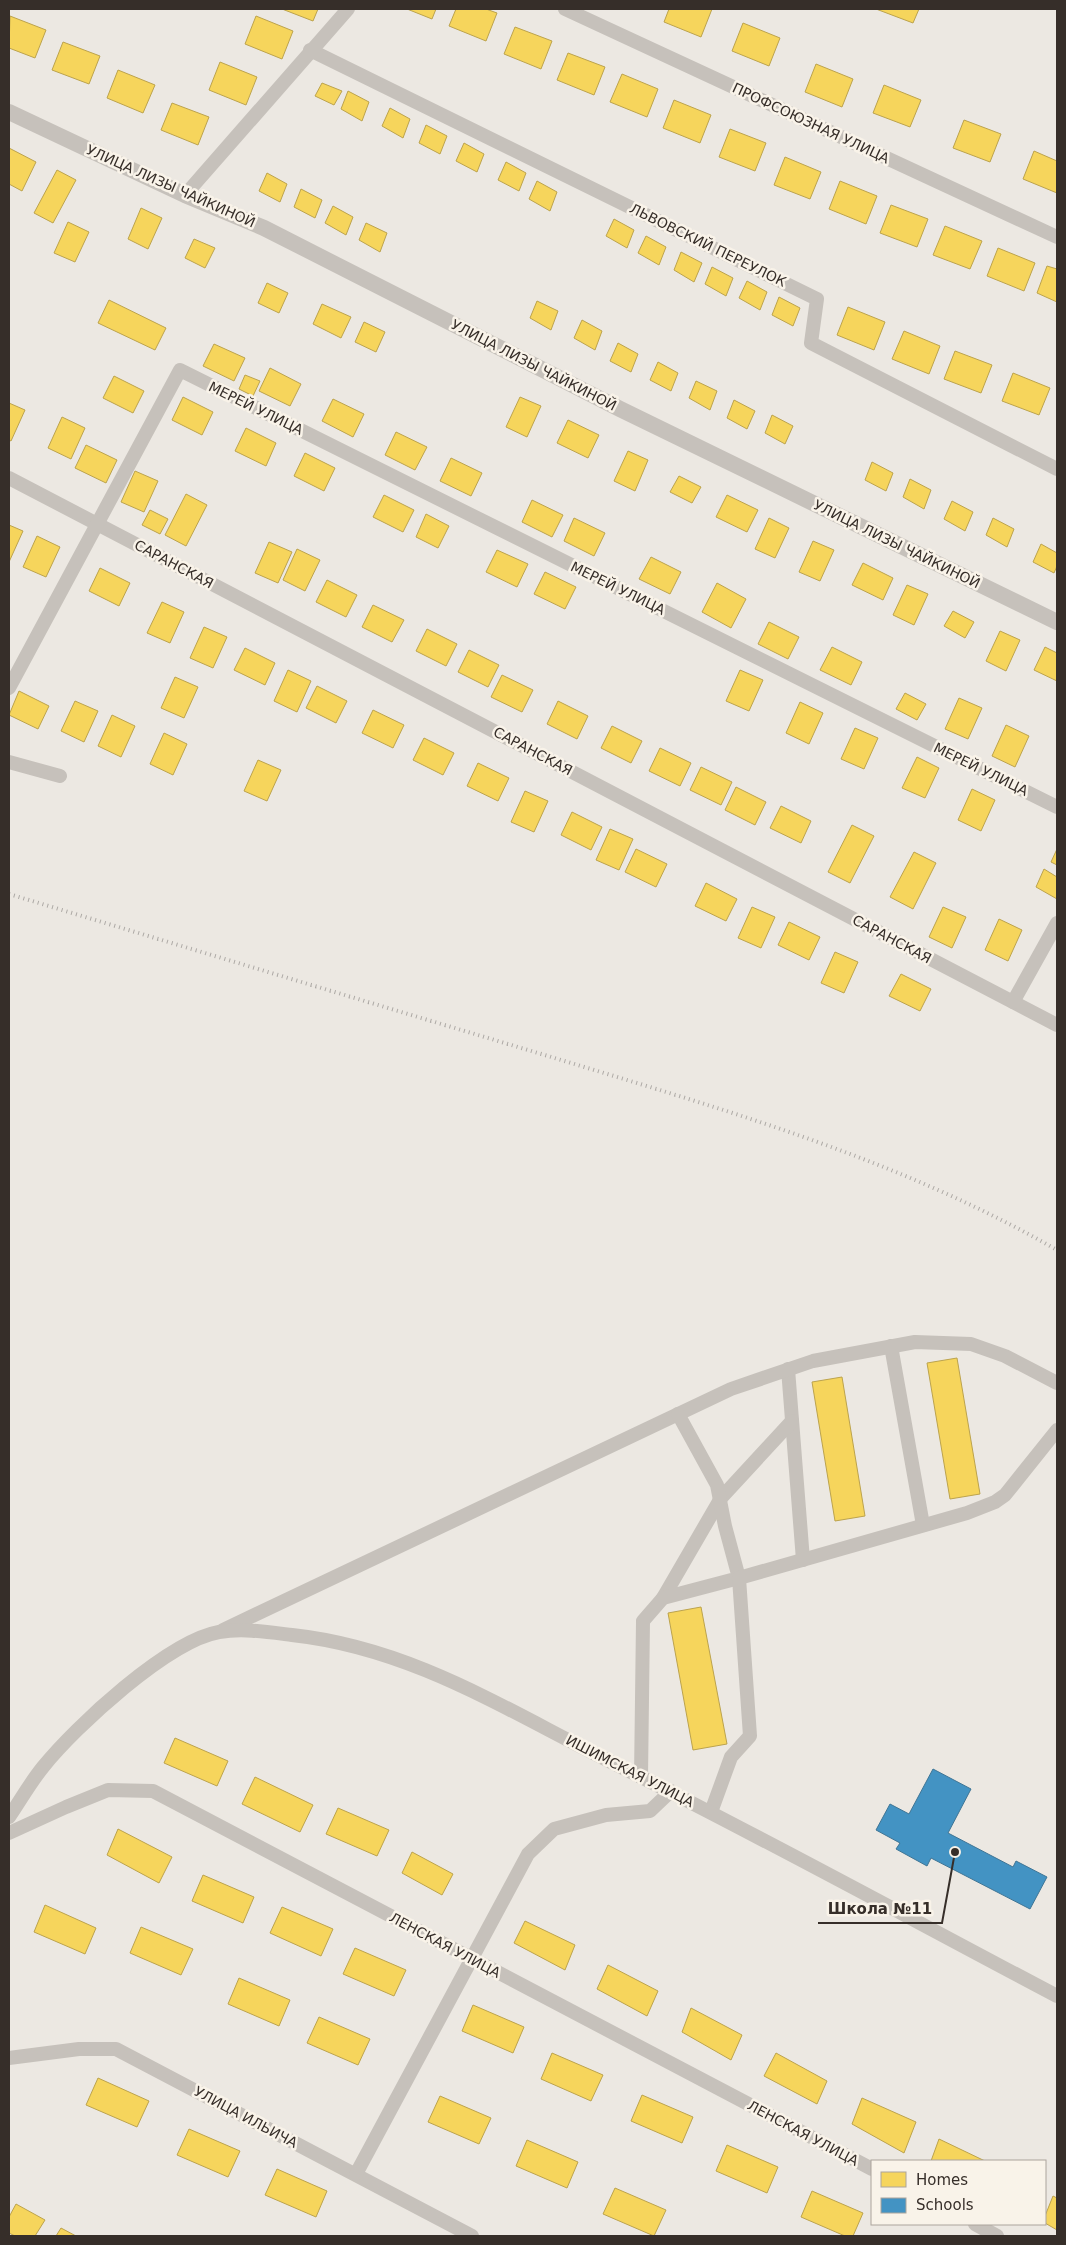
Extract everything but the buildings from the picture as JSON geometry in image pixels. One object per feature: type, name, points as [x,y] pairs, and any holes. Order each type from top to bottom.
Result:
[{"type":"street","points":[[185,195],[310,50],[348,9]]},
{"type":"street","name":"ПРОФСОЮЗНАЯ УЛИЦА","points":[[565,9],[1057,238]]},
{"type":"street","name":"ЛЬВОВСКИЙ ПЕРЕУЛОК","points":[[310,50],[817,299],[811,343],[1057,469]]},
{"type":"street","name":"УЛИЦА ЛИЗЫ ЧАЙКИНОЙ","points":[[9,112],[185,195],[264,228],[620,409],[1057,622]]},
{"type":"street","name":"МЕРЕЙ УЛИЦА","points":[[97,523],[180,370],[1057,807]]},
{"type":"street","name":"САРАНСКАЯ","points":[[9,478],[1057,1025]]},
{"type":"street","points":[[9,688],[97,523]]},
{"type":"street","points":[[9,762],[60,776]]},
{"type":"street","points":[[1013,1002],[1057,923]]},
{"type":"street","points":[[218,1632],[730,1389],[813,1361],[915,1342],[970,1344],[1005,1356],[1057,1383]]},
{"type":"street","points":[[892,1346],[923,1525]]},
{"type":"street","points":[[788,1369],[803,1560]]},
{"type":"street","points":[[678,1414],[717,1485],[725,1526],[739,1578],[750,1736],[731,1757],[711,1812]]},
{"type":"street","points":[[641,1777],[643,1621],[664,1598],[721,1498],[792,1421]]},
{"type":"street","points":[[664,1598],[967,1513],[995,1502],[1014,1486],[1057,1430]]},
{"type":"street","name":"ИШИМСКАЯ УЛИЦА","points":[[9,1817],[43,1767],[107,1701],[180,1647],[218,1632],[260,1631],[329,1639],[412,1663],[498,1702],[711,1812],[1057,1996]]},
{"type":"street","name":"ЛЕНСКАЯ УЛИЦА","points":[[9,1833],[108,1790],[153,1791],[871,2168]]},
{"type":"street","points":[[356,2174],[528,1854],[554,1829],[606,1815],[650,1811],[671,1791]]},
{"type":"street","name":"УЛИЦА ИЛЬИЧА","points":[[9,2058],[79,2049],[116,2049],[472,2236]]},
{"type":"street","points":[[976,2225],[997,2236]]},
{"type":"railway","points":[[9,894],[679,1096],[809,1139],[935,1189],[997,1218],[1057,1250]]},
{"type":"place","name":"Школа №11","points":[[955,1852]]}]
